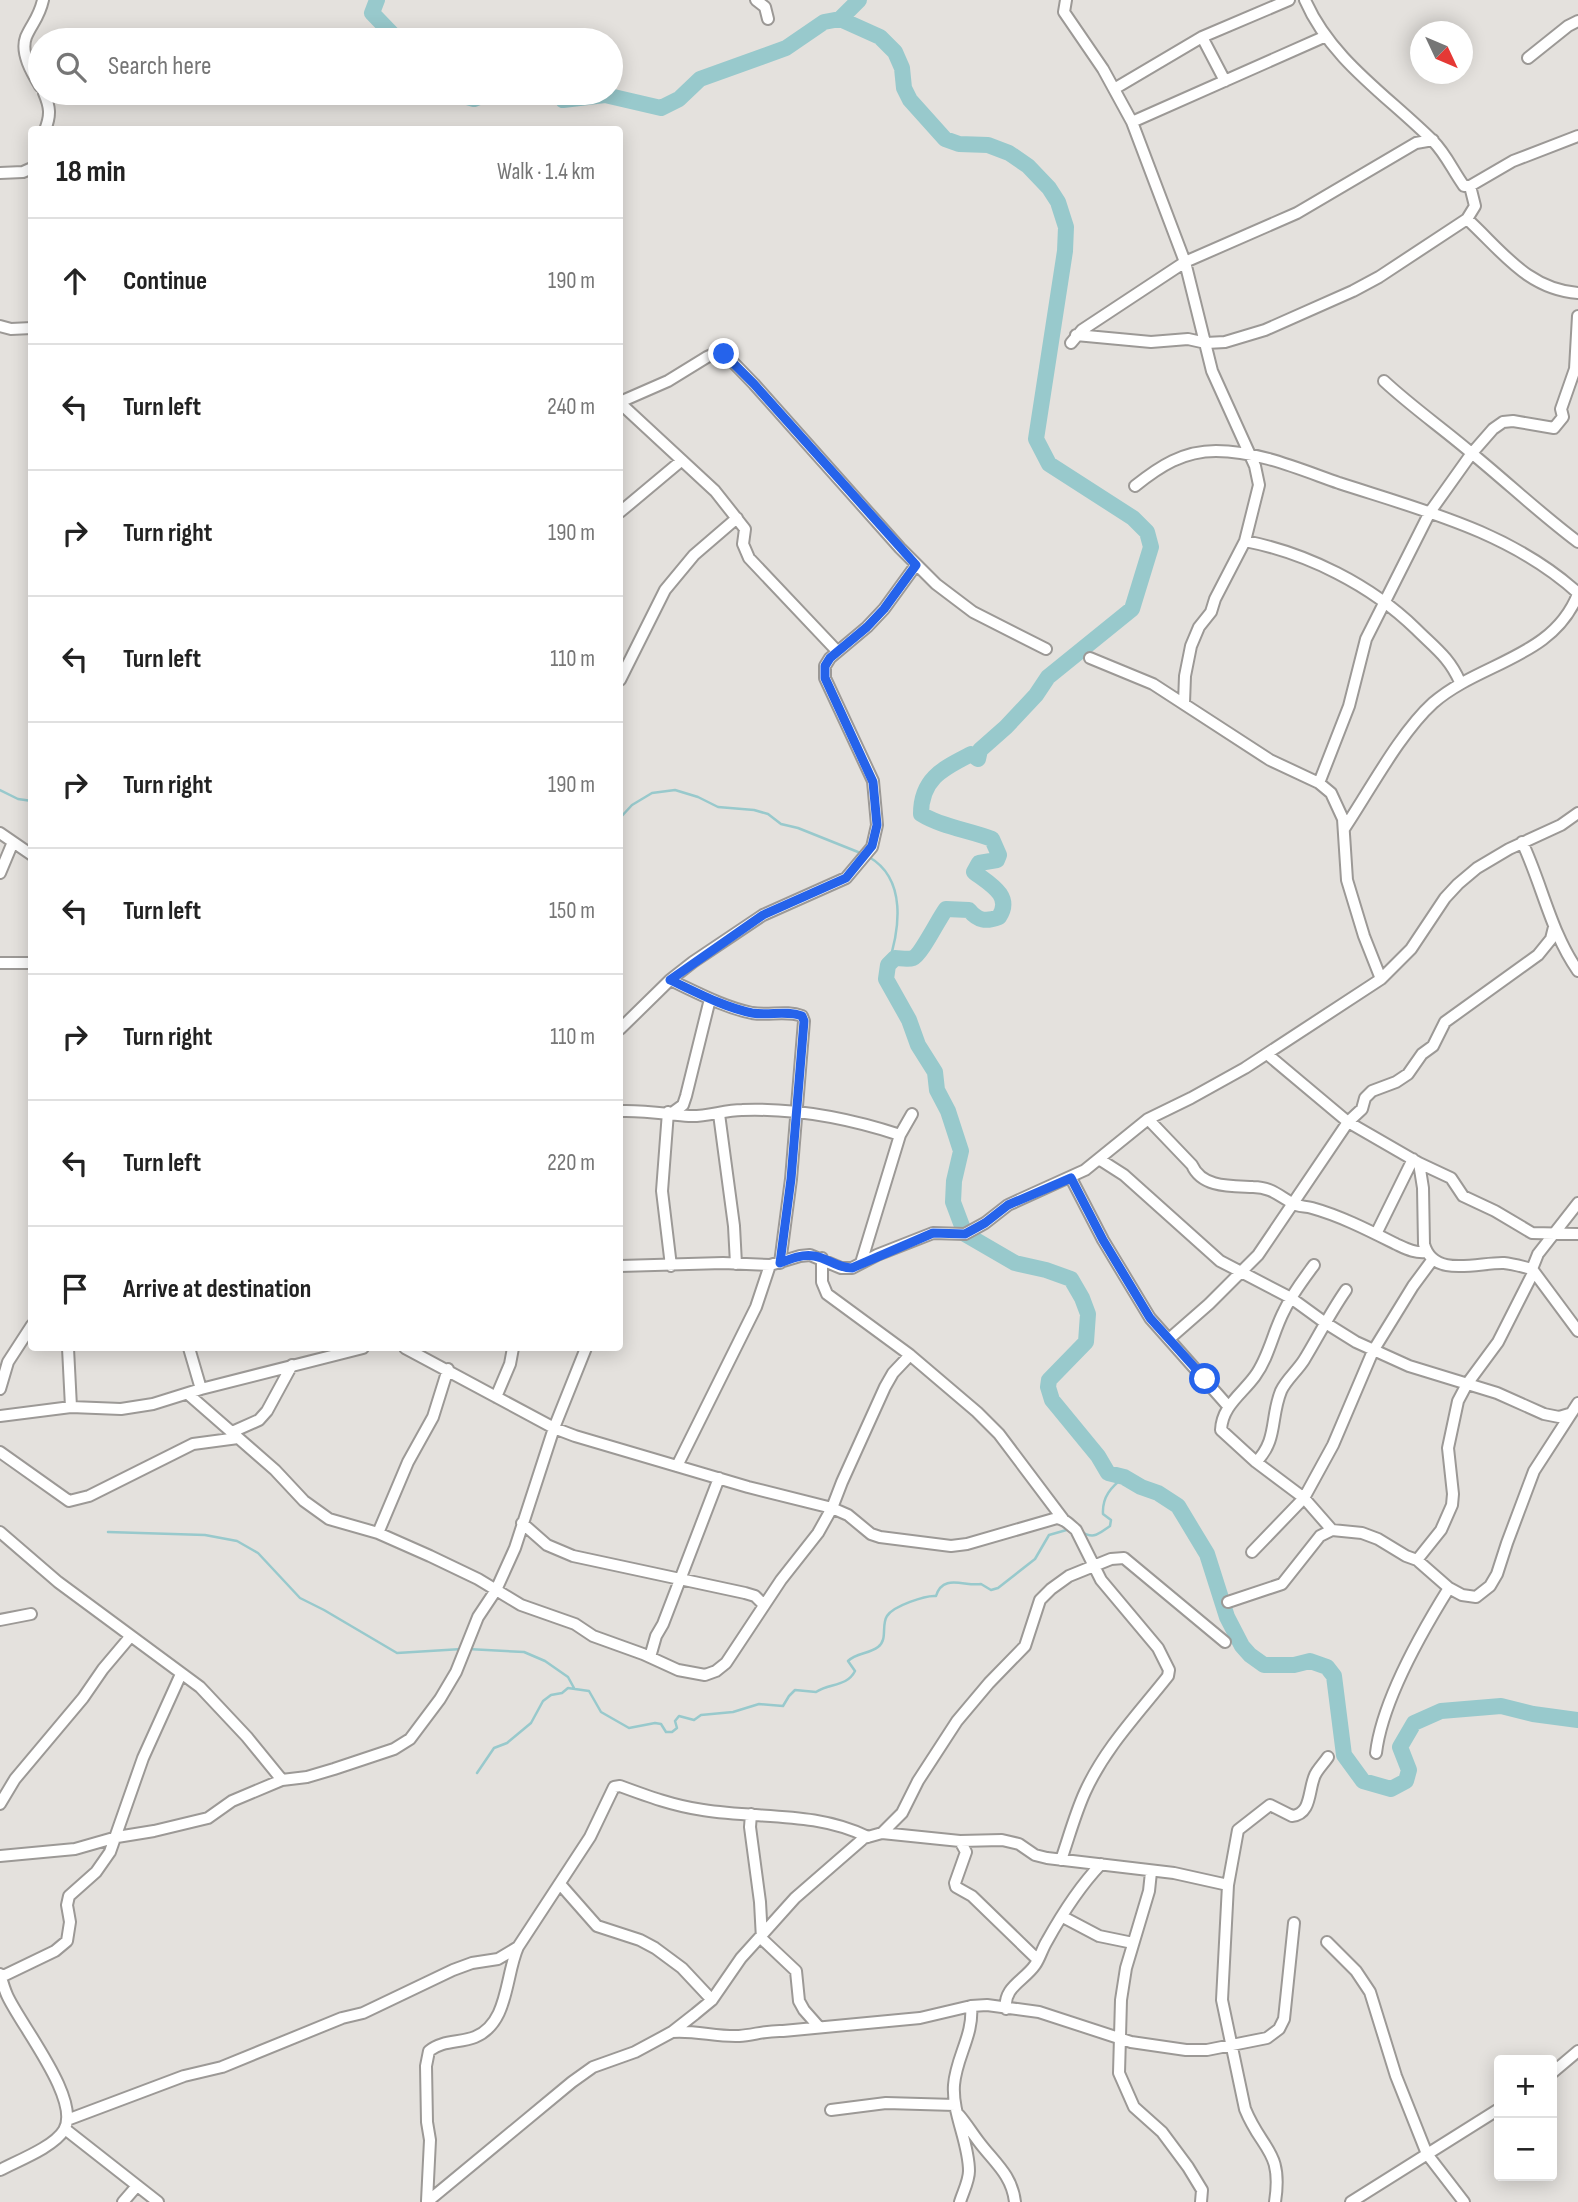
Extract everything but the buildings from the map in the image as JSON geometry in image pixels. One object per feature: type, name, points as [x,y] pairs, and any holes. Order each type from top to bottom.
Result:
[{"type":"street","points":[[32,28],[43,0]]},
{"type":"street","points":[[756,0],[765,7],[768,19]]},
{"type":"street","points":[[1066,0],[1065,12],[1132,122],[1185,262],[1212,371],[1255,466],[1259,485],[1245,541],[1215,599],[1212,612],[1199,626],[1191,646],[1185,677],[1184,704]]},
{"type":"street","points":[[1114,89],[1202,37],[1289,0]]},
{"type":"street","points":[[1305,0],[1326,36],[1376,89],[1433,140],[1462,184],[1469,186],[1513,161],[1578,136]]},
{"type":"street","points":[[1528,58],[1549,39],[1578,21]]},
{"type":"street","points":[[28,34],[25,38],[28,62]]},
{"type":"street","points":[[1132,122],[1326,36]]},
{"type":"street","points":[[1202,37],[1225,81]]},
{"type":"street","points":[[47,126],[49,105]]},
{"type":"street","points":[[1433,140],[1416,143],[1297,213],[1185,262],[1074,339],[1151,342],[1188,339],[1206,343],[1225,342],[1265,330],[1379,277],[1466,219],[1475,206],[1469,186]]},
{"type":"street","points":[[0,173],[28,170]]},
{"type":"street","points":[[1466,219],[1524,275],[1560,291],[1578,293]]},
{"type":"street","points":[[1319,783],[1349,706],[1366,639],[1430,512],[1472,453],[1493,429],[1503,422],[1513,421],[1555,428],[1563,417],[1560,409],[1575,369],[1578,317]]},
{"type":"street","points":[[0,326],[28,328]]},
{"type":"street","points":[[623,401],[668,381],[707,357],[716,353],[724,354],[916,565],[972,612],[1046,649]]},
{"type":"street","points":[[1384,381],[1578,542]]},
{"type":"street","points":[[1566,397],[1578,402]]},
{"type":"street","points":[[623,405],[715,491],[746,533],[743,544],[749,558],[837,651]]},
{"type":"street","points":[[1135,486],[1166,463],[1183,456],[1215,451],[1250,454],[1430,512],[1518,550],[1564,580],[1578,593],[1575,609],[1545,640],[1523,654],[1461,682],[1415,722],[1344,829]]},
{"type":"street","points":[[623,509],[681,461]]},
{"type":"street","points":[[623,674],[665,590],[694,555],[737,518]]},
{"type":"street","points":[[1245,541],[1268,545],[1304,558],[1384,600],[1452,664],[1461,682]]},
{"type":"street","points":[[623,1026],[670,980],[763,915],[846,878],[872,846],[877,825],[873,782],[825,678],[825,666],[837,651],[884,609],[916,565]]},
{"type":"street","points":[[1090,658],[1153,684],[1270,760],[1319,783],[1331,793],[1344,829],[1347,880],[1381,979]]},
{"type":"street","points":[[623,1266],[775,1264],[800,1256],[815,1256],[841,1268],[852,1268],[933,1233],[965,1234],[1008,1205],[1071,1178],[1148,1119],[1192,1098],[1268,1054],[1381,979],[1406,955],[1445,898],[1458,884],[1477,869],[1522,842],[1561,825],[1578,813]]},
{"type":"street","points":[[0,833],[28,852]]},
{"type":"street","points":[[0,873],[13,842]]},
{"type":"street","points":[[1522,842],[1536,871],[1554,927],[1578,971]]},
{"type":"street","points":[[1169,1339],[1258,1255],[1372,1091],[1396,1082],[1408,1074],[1422,1054],[1433,1046],[1445,1023],[1538,955],[1551,939],[1554,927]]},
{"type":"street","points":[[0,963],[28,964]]},
{"type":"street","points":[[670,980],[710,999],[756,1014],[794,1013],[802,1016],[804,1021],[786,1224],[775,1264],[677,1466]]},
{"type":"street","points":[[670,1113],[683,1105],[710,999]]},
{"type":"street","points":[[1268,1054],[1348,1122],[1451,1178],[1463,1196],[1532,1233],[1578,1234]]},
{"type":"street","points":[[623,1111],[689,1116],[740,1110],[797,1111],[837,1117],[900,1135]]},
{"type":"street","points":[[670,1113],[662,1191],[671,1266]]},
{"type":"street","points":[[719,1114],[734,1226],[736,1264]]},
{"type":"street","points":[[861,1264],[900,1135],[912,1115]]},
{"type":"street","points":[[1148,1119],[1192,1165],[1196,1174],[1208,1181],[1233,1187],[1273,1191],[1294,1205],[1312,1208],[1414,1253],[1430,1256],[1449,1265],[1503,1263],[1533,1271],[1578,1331]]},
{"type":"street","points":[[1099,1159],[1124,1175],[1220,1261],[1291,1298],[1324,1322],[1373,1351],[1430,1374],[1497,1393],[1544,1414],[1559,1417],[1569,1414]]},
{"type":"street","points":[[1376,1234],[1416,1161]]},
{"type":"street","points":[[1252,1552],[1304,1498],[1333,1445],[1373,1351],[1430,1256],[1416,1161]]},
{"type":"street","points":[[1071,1178],[1150,1318],[1228,1406]]},
{"type":"street","points":[[1417,1560],[1441,1530],[1451,1505],[1453,1494],[1448,1448],[1454,1414],[1467,1384],[1497,1342],[1533,1271],[1538,1254],[1578,1203]]},
{"type":"street","points":[[821,1258],[822,1282],[827,1294],[910,1355],[965,1401],[999,1434],[1063,1519],[1076,1530],[1101,1580],[1158,1648],[1169,1670],[1168,1676],[1122,1732],[1093,1777],[1084,1793],[1061,1860]]},
{"type":"street","points":[[1314,1265],[1291,1298],[1255,1376],[1228,1406],[1222,1418],[1221,1430],[1256,1462],[1304,1498],[1332,1530]]},
{"type":"street","points":[[1256,1462],[1270,1444],[1282,1391],[1346,1290]]},
{"type":"street","points":[[0,1389],[8,1362],[28,1331]]},
{"type":"street","points":[[68,1351],[71,1407]]},
{"type":"street","points":[[190,1351],[201,1389]]},
{"type":"street","points":[[0,1416],[71,1407],[121,1409],[153,1404],[350,1351]]},
{"type":"street","points":[[411,1351],[554,1428],[677,1466],[832,1508],[848,1515],[871,1534],[880,1537],[951,1546],[967,1544],[1047,1520],[1063,1519]]},
{"type":"street","points":[[496,1397],[512,1351]]},
{"type":"street","points":[[0,1856],[75,1849],[117,1837],[208,1818],[232,1801],[282,1780],[307,1777],[334,1769],[394,1749],[410,1739],[456,1672],[478,1617],[496,1590],[515,1548],[554,1428],[585,1351]]},
{"type":"street","points":[[188,1394],[275,1470],[321,1515],[378,1533],[445,1563],[521,1605],[575,1625],[593,1636],[678,1670],[705,1675],[726,1663],[780,1580],[818,1533],[832,1508],[884,1387],[892,1373],[910,1355]]},
{"type":"street","points":[[0,1452],[69,1501],[89,1496],[193,1444],[235,1435],[259,1420],[267,1411],[292,1365]]},
{"type":"street","points":[[378,1533],[400,1479],[433,1417],[448,1369]]},
{"type":"street","points":[[1228,1602],[1282,1584],[1320,1536],[1332,1530],[1368,1535],[1417,1560],[1449,1588],[1471,1598],[1481,1595],[1497,1574],[1534,1471],[1578,1403]]},
{"type":"street","points":[[650,1657],[719,1478]]},
{"type":"street","points":[[522,1523],[547,1545],[573,1556],[745,1592],[755,1596],[764,1605]]},
{"type":"street","points":[[0,1532],[58,1582],[200,1687],[247,1737],[282,1780]]},
{"type":"street","points":[[882,1833],[902,1813],[918,1781],[957,1721],[1025,1646],[1040,1600],[1061,1581],[1111,1559],[1124,1558],[1225,1642]]},
{"type":"street","points":[[1376,1753],[1378,1734],[1387,1708],[1418,1642],[1449,1588]]},
{"type":"street","points":[[0,1620],[31,1614]]},
{"type":"street","points":[[0,1804],[15,1779],[130,1637]]},
{"type":"street","points":[[158,2202],[136,2187],[66,2125],[48,2060],[7,1995],[0,1976],[55,1951],[67,1941],[70,1922],[67,1905],[69,1896],[96,1872],[117,1837],[143,1758],[180,1674]]},
{"type":"street","points":[[1272,2200],[1276,2165],[1274,2157],[1251,2124],[1245,2109],[1222,2000],[1228,1885],[1238,1830],[1270,1805],[1292,1816],[1303,1813],[1315,1773],[1328,1757]]},
{"type":"street","points":[[427,2202],[430,2140],[426,2066],[429,2051],[440,2044],[476,2037],[492,2026],[498,2017],[518,1947],[590,1837],[611,1790],[617,1786],[655,1800],[703,1811],[821,1820],[849,1827],[868,1836]]},
{"type":"street","points":[[751,1814],[761,1934],[766,1945],[796,1971],[799,2001],[819,2026]]},
{"type":"street","points":[[427,2202],[593,2067],[635,2052],[672,2032],[712,2000],[741,1958],[795,1898],[868,1836],[882,1833],[961,1841],[1002,1840],[1014,1843],[1035,1855],[1190,1876],[1228,1885]]},
{"type":"street","points":[[961,1841],[966,1852],[956,1887],[972,1896],[1038,1960]]},
{"type":"street","points":[[1006,2009],[1005,2000],[1010,1990],[1028,1974],[1081,1886],[1101,1864]]},
{"type":"street","points":[[1151,1872],[1149,1891],[1126,1968],[1121,2000],[1119,2073],[1140,2113],[1175,2147],[1199,2184],[1202,2202]]},
{"type":"street","points":[[560,1884],[597,1926],[640,1940],[655,1948],[682,1968],[712,2000]]},
{"type":"street","points":[[1063,1917],[1099,1936],[1133,1943]]},
{"type":"street","points":[[672,2032],[696,2031],[740,2036],[770,2030],[920,2018],[987,2005],[1039,2012],[1120,2039],[1186,2050],[1233,2046],[1267,2038],[1284,2020],[1294,1923]]},
{"type":"street","points":[[1327,1942],[1356,1971],[1370,1992],[1396,2076],[1427,2154],[1464,2202]]},
{"type":"street","points":[[0,2170],[52,2143],[66,2125],[184,2076],[222,2067],[342,2018],[363,2013],[444,1974],[472,1963],[498,1959],[518,1947]]},
{"type":"street","points":[[960,2202],[970,2173],[953,2087],[956,2070],[970,2032],[971,2006]]},
{"type":"street","points":[[1557,2069],[1578,2051]]},
{"type":"street","points":[[831,2110],[887,2103],[955,2107]]},
{"type":"street","points":[[955,2107],[1003,2169],[1012,2184],[1015,2202]]},
{"type":"street","points":[[1351,2202],[1494,2112]]},
{"type":"street","points":[[123,2202],[136,2187]]},
{"type":"waterway","points":[[377,0],[372,13],[386,28]]},
{"type":"waterway","points":[[840,19],[859,0]]},
{"type":"waterway","points":[[623,99],[661,108],[679,99],[700,79],[786,48],[824,22],[840,19],[880,37],[895,52],[902,68],[904,88],[910,100],[945,139],[959,144],[988,145],[1009,153],[1028,166],[1058,202],[1066,227],[1065,251],[1036,439],[1049,464],[1133,518],[1147,532],[1151,547],[1132,609],[1048,677],[1036,695],[980,750],[978,759],[971,754],[952,764],[936,776],[925,791],[921,814],[992,839],[999,855],[997,860],[979,863],[974,872],[998,891],[1003,903],[999,917],[990,920],[982,920],[969,910],[946,909],[925,944],[913,958],[895,958],[888,965],[886,979],[909,1020],[918,1045],[935,1072],[937,1090],[948,1111],[961,1151],[954,1181],[953,1202],[965,1234],[1015,1263],[1071,1279],[1088,1314],[1086,1342],[1049,1380],[1052,1400],[1098,1456],[1108,1473],[1124,1477],[1158,1493],[1178,1506],[1207,1554],[1227,1617],[1242,1646],[1250,1655],[1264,1665],[1294,1665],[1310,1661],[1327,1667],[1334,1676],[1344,1755],[1363,1781],[1391,1789],[1406,1781],[1409,1770],[1400,1747],[1414,1723],[1441,1711],[1501,1706],[1533,1714],[1578,1720]]},
{"type":"waterway","points":[[0,790],[18,799],[28,800]]},
{"type":"waterway","points":[[623,815],[632,805],[652,793],[675,790],[718,807],[768,814],[781,824],[863,854]]},
{"type":"waterway","points":[[869,857],[881,866],[895,891],[897,921],[888,965]]},
{"type":"waterway","points":[[1080,1531],[1092,1535],[1110,1526],[1111,1520],[1103,1514],[1104,1502],[1111,1489],[1124,1477]]},
{"type":"waterway","points":[[477,1773],[494,1748],[507,1743],[531,1723],[543,1701],[568,1688],[589,1691],[601,1712],[629,1728],[655,1723],[661,1724],[666,1732],[672,1732],[677,1728],[675,1721],[679,1716],[694,1720],[701,1715],[733,1712],[759,1704],[783,1706],[795,1690],[816,1692],[843,1682],[855,1671],[848,1661],[881,1644],[885,1620],[890,1612],[918,1599],[936,1596],[939,1589],[949,1583],[981,1584],[991,1590],[998,1588],[1035,1559],[1049,1535],[1070,1529]]},
{"type":"waterway","points":[[108,1532],[205,1535],[237,1541],[258,1553],[300,1598],[397,1653],[462,1649]]},
{"type":"waterway","points":[[468,1649],[524,1652],[545,1661],[568,1677],[574,1688]]},
{"type":"route","points":[[724,354],[916,565],[884,609],[830,658],[825,666],[825,678],[873,782],[877,825],[872,846],[846,878],[763,915],[670,980],[743,1011],[769,1015],[794,1013],[802,1016],[804,1021],[791,1179],[780,1263],[810,1255],[841,1268],[852,1268],[933,1233],[965,1234],[1008,1205],[1071,1178],[1103,1240],[1150,1318],[1205,1379]]}]
